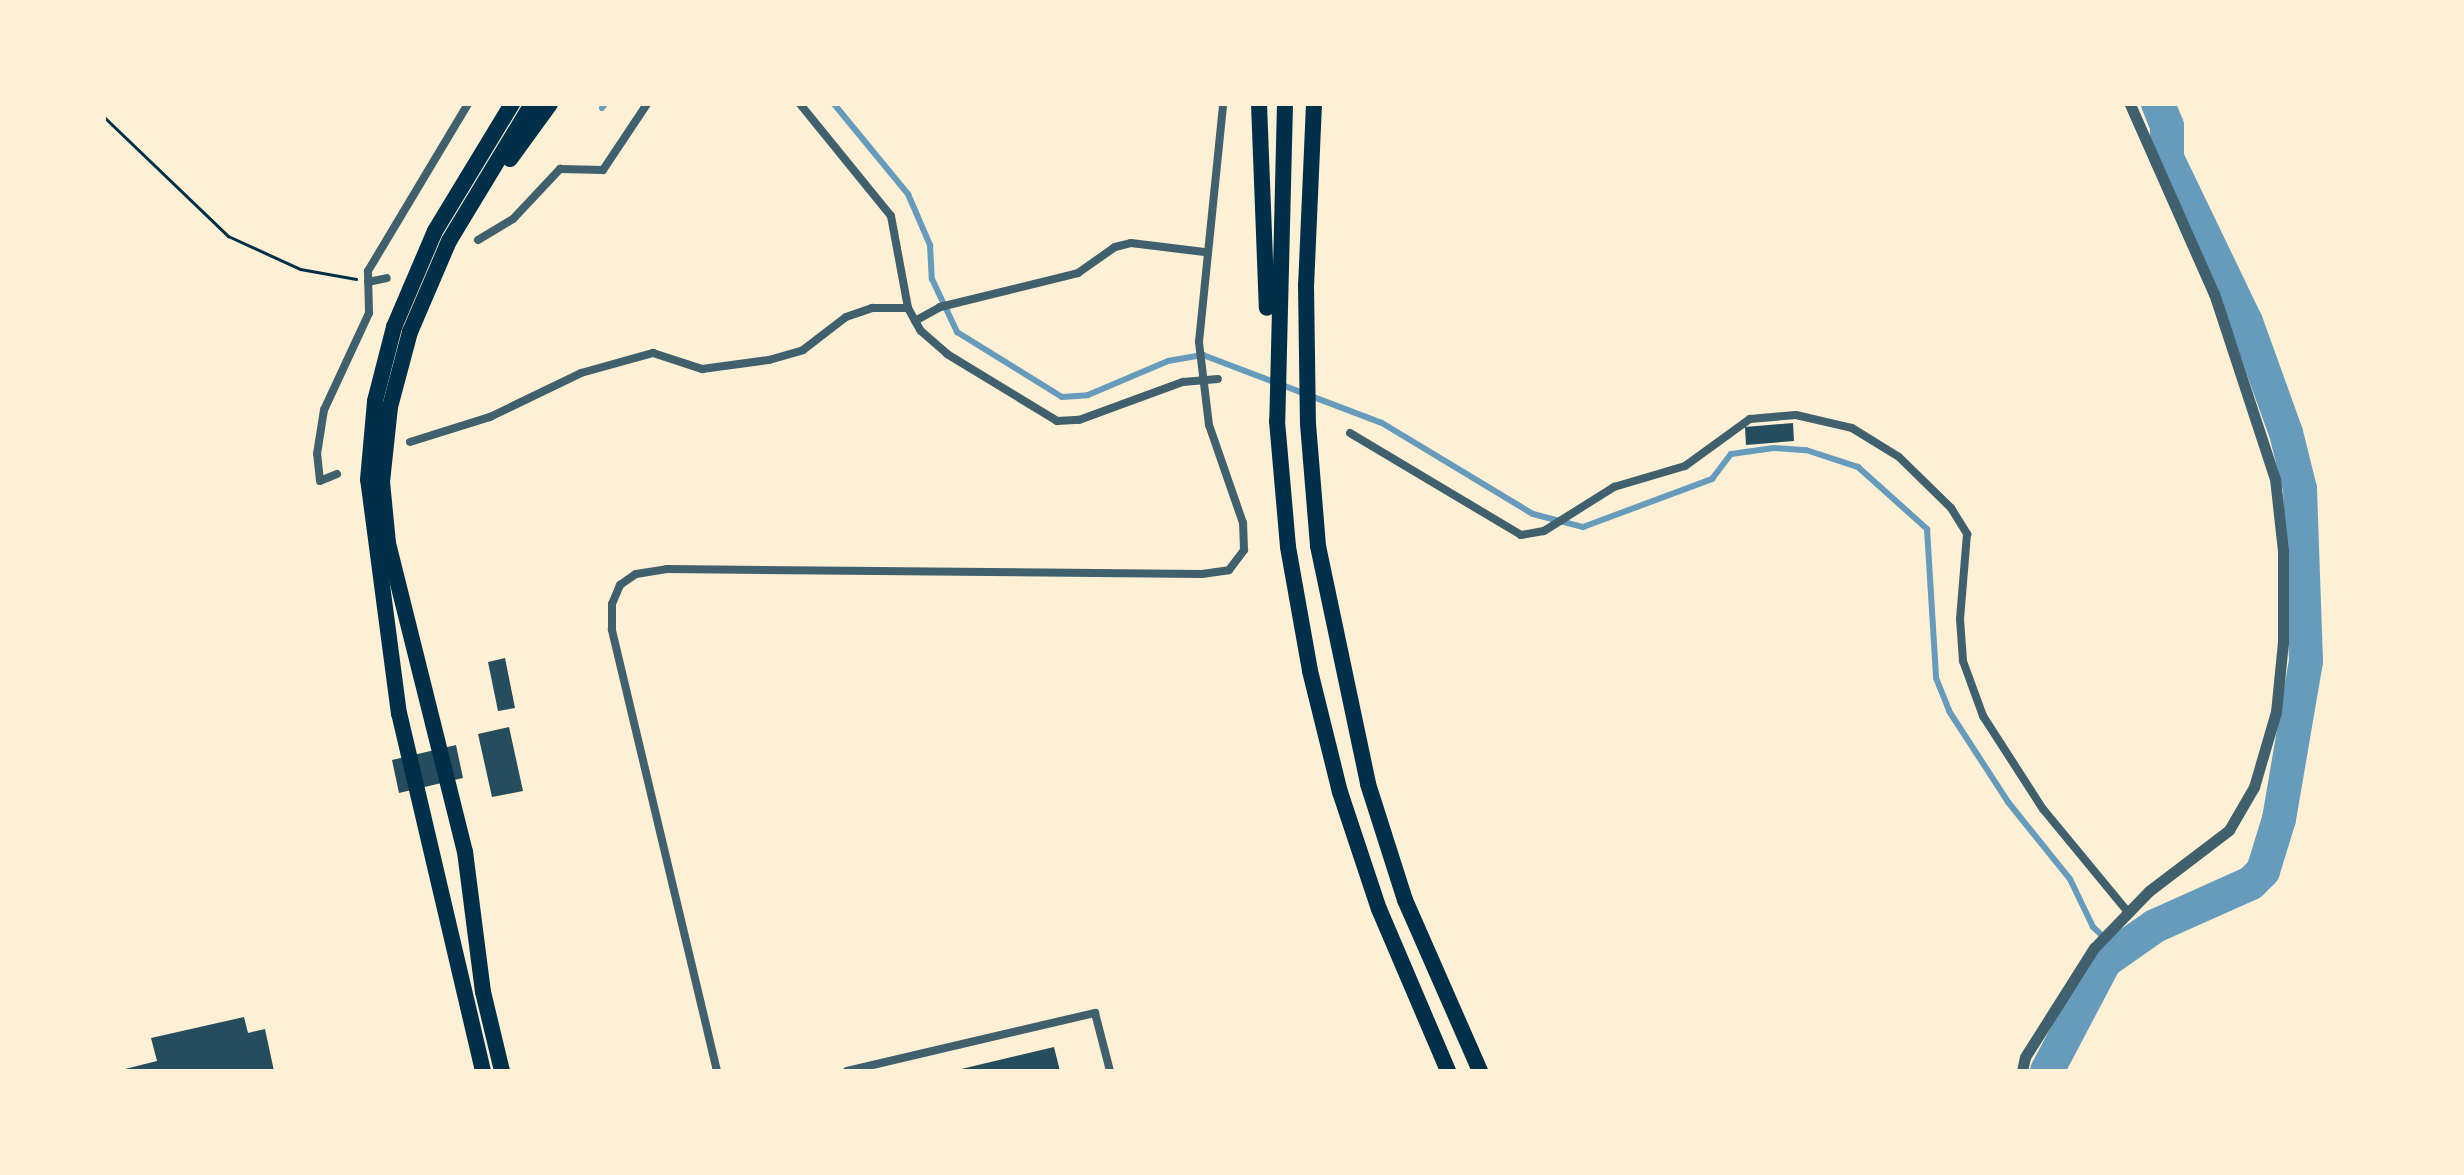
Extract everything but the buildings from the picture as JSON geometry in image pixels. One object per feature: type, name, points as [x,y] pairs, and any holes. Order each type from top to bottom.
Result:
[{"type":"highway","points":[[483,1071],[399,714],[368,480],[375,401],[394,327],[435,231],[512,104]]},
{"type":"highway","points":[[502,1071],[483,992],[465,852],[388,543],[382,482],[390,407],[410,332],[449,241],[532,104]]},
{"type":"highway","points":[[449,241],[550,104]]},
{"type":"highway","points":[[1259,104],[1260,195],[1288,547],[1310,671],[1340,792],[1379,909],[1448,1071]]},
{"type":"highway","points":[[1277,421],[1285,104]]},
{"type":"highway","points":[[1314,104],[1306,284],[1308,424],[1318,546],[1368,784],[1405,900],[1480,1071]]},
{"type":"street","points":[[337,474],[320,481],[317,454],[324,410],[369,313],[368,271],[468,104]]},
{"type":"street","points":[[478,240],[513,219],[560,169],[603,170],[647,104]]},
{"type":"street","points":[[800,104],[891,216],[908,308],[915,321],[947,354],[1057,421],[1079,420],[1200,377],[1218,379]]},
{"type":"street","points":[[717,1071],[612,629],[612,604],[620,585],[636,574],[667,569],[1202,574],[1229,570],[1244,550],[1243,523],[1209,425],[1200,377],[1204,252],[1223,104]]},
{"type":"street","points":[[2022,1071],[2025,1057],[2109,931],[2229,830],[2254,787],[2267,748],[2283,642],[2283,551],[2275,479],[2259,422],[2214,294],[2130,104]]},
{"type":"street","points":[[915,321],[940,307],[1078,273],[1115,247],[1131,243],[1204,252]]},
{"type":"street","points":[[368,282],[387,278]]},
{"type":"street","points":[[410,442],[490,417],[581,373],[653,353],[702,369],[769,360],[803,350],[846,317],[872,308],[908,308]]},
{"type":"street","points":[[1350,433],[1521,535],[1544,531],[1614,487],[1685,466],[1750,419],[1796,415],[1852,428],[1899,457],[1951,508],[1967,534],[1960,619],[1963,661],[1983,716],[2043,809],[2128,912]]},
{"type":"street","points":[[847,1071],[1095,1013],[1110,1071]]},
{"type":"path","points":[[104,117],[228,236],[300,269],[368,282]]},
{"type":"waterway","points":[[602,108],[605,104]]},
{"type":"waterway","points":[[834,104],[908,194],[930,245],[932,279],[957,332],[1062,397],[1088,395],[1168,361],[1203,355],[1382,423],[1533,514],[1583,527],[1712,479],[1731,454],[1774,448],[1806,450],[1858,467],[1927,529],[1936,678],[1949,711],[2008,802],[2070,879],[2093,927],[2119,951]]},
{"type":"waterway","points":[[2047,1071],[2105,961],[2155,926],[2251,883],[2263,871],[2279,819],[2306,661],[2300,489],[2286,433],[2246,322],[2167,158],[2167,126],[2158,104]]}]
